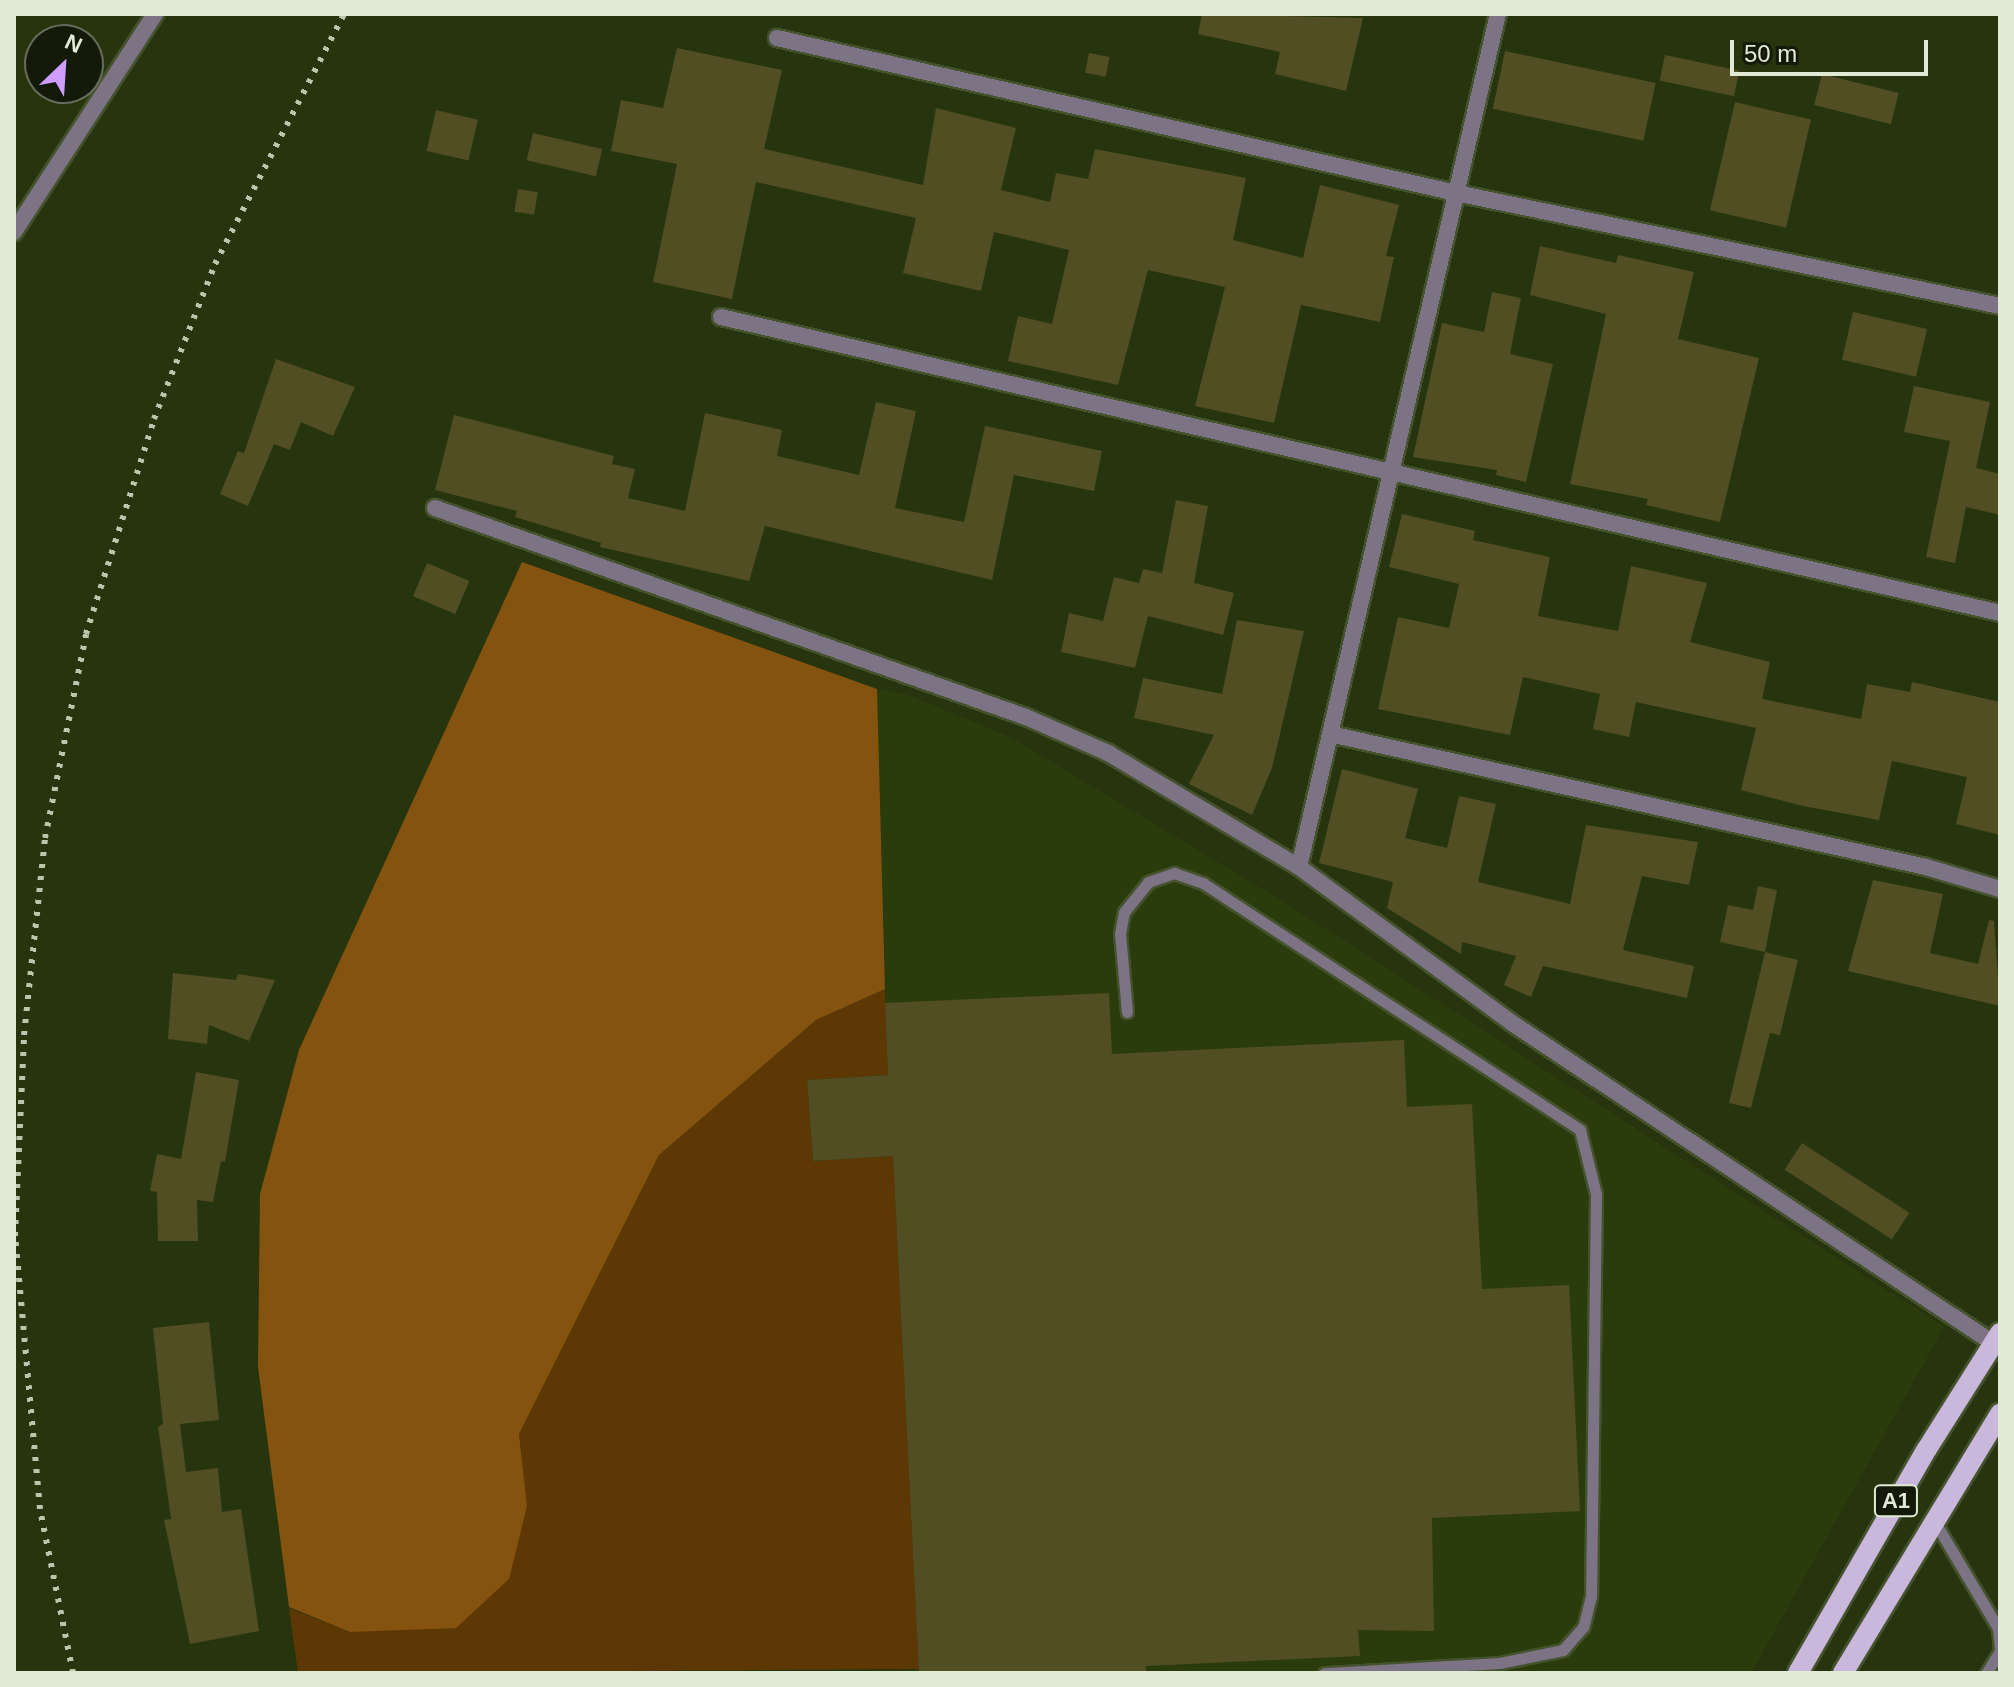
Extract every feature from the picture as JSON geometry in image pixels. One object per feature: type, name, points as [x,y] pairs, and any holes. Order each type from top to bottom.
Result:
[{"type":"main road","name":"A1","points":[[1798,1673],[1997,1338]]},
{"type":"main road","name":"A1","points":[[1843,1673],[1933,1518],[2000,1414]]},
{"type":"street","points":[[14,232],[155,14]]},
{"type":"street","points":[[1299,867],[1498,14]]},
{"type":"street","points":[[777,38],[1456,193],[2000,306]]},
{"type":"street","points":[[721,317],[2000,613]]},
{"type":"street","points":[[435,508],[1026,717],[1108,753],[1299,867],[1512,1023],[1997,1338]]},
{"type":"street","points":[[1330,734],[1926,867],[2000,889]]},
{"type":"lane","points":[[1127,1012],[1120,934],[1124,912],[1148,882],[1174,873],[1203,883],[1580,1130],[1596,1194],[1591,1596],[1583,1627],[1563,1650],[1500,1668],[1324,1673]]},
{"type":"lane","points":[[1933,1518],[1998,1628],[2000,1651],[1986,1673]]},
{"type":"shaded area","points":[[522,562],[877,689],[885,989],[816,1020],[659,1155],[519,1434],[527,1506],[509,1579],[456,1628],[350,1632],[289,1607],[258,1367],[260,1194],[299,1050]]},
{"type":"shaded area","points":[[877,689],[906,694],[1012,738],[1290,906],[1944,1327],[1751,1673],[853,1673],[919,1669],[888,1075]]},
{"type":"shaded area","points":[[885,989],[888,1075],[807,1080],[813,1161],[893,1156],[919,1669],[298,1673],[289,1608],[350,1632],[527,1506],[519,1434],[659,1155],[816,1020]]},
{"type":"building","points":[[1202,14],[1363,18],[1346,91],[1275,74],[1280,52],[1198,34]]},
{"type":"building","points":[[677,48],[782,70],[764,149],[923,185],[936,108],[1016,128],[1001,190],[1050,202],[1056,173],[1088,179],[1095,149],[1246,178],[1233,240],[1303,258],[1320,185],[1399,205],[1386,256],[1394,257],[1380,322],[1301,305],[1274,423],[1195,406],[1225,287],[1148,270],[1118,385],[1008,361],[1018,316],[1052,324],[1069,250],[994,232],[981,291],[903,273],[916,218],[756,182],[732,299],[653,282],[677,164],[611,151],[621,100],[663,108]]},
{"type":"building","points":[[1505,51],[1656,83],[1643,141],[1493,109]]},
{"type":"building","points":[[1089,53],[1110,57],[1106,77],[1085,73]]},
{"type":"building","points":[[1665,55],[1739,71],[1734,96],[1660,80]]},
{"type":"building","points":[[1822,74],[1899,93],[1891,124],[1814,105]]},
{"type":"building","points":[[1735,102],[1811,120],[1786,228],[1710,210]]},
{"type":"building","points":[[436,110],[478,120],[468,161],[427,151]]},
{"type":"building","points":[[533,133],[602,149],[596,176],[527,160]]},
{"type":"building","points":[[518,189],[538,192],[534,215],[514,212]]},
{"type":"building","points":[[1540,246],[1616,263],[1618,255],[1694,272],[1678,339],[1759,358],[1720,522],[1646,505],[1648,499],[1570,484],[1606,314],[1530,295]]},
{"type":"building","points":[[1492,292],[1521,298],[1510,354],[1553,364],[1526,482],[1496,475],[1497,470],[1413,457],[1442,323],[1484,332]]},
{"type":"building","points":[[1853,312],[1927,329],[1916,377],[1842,360]]},
{"type":"building","points":[[276,359],[355,387],[333,436],[301,422],[290,450],[274,444],[248,506],[220,494],[238,451],[244,453]]},
{"type":"building","points":[[1914,386],[1990,402],[1976,468],[2000,474],[2000,515],[1966,507],[1955,563],[1926,557],[1950,441],[1904,432]]},
{"type":"building","points":[[876,402],[916,411],[895,508],[964,522],[985,426],[1102,451],[1094,491],[1014,475],[992,580],[765,526],[749,581],[600,547],[601,543],[515,517],[517,511],[435,490],[454,415],[614,456],[612,464],[635,469],[628,498],[685,511],[705,413],[782,430],[777,456],[859,475]]},
{"type":"building","points":[[1176,500],[1208,506],[1194,583],[1234,593],[1223,635],[1148,616],[1135,668],[1061,652],[1069,613],[1103,621],[1114,577],[1139,583],[1143,569],[1162,573]]},
{"type":"building","points":[[1402,514],[1475,531],[1473,540],[1550,557],[1538,616],[1618,631],[1631,566],[1707,583],[1690,642],[1770,662],[1762,699],[1861,719],[1867,684],[1910,692],[1912,682],[2000,702],[2000,835],[1956,824],[1967,777],[1892,761],[1879,820],[1803,806],[1741,790],[1756,728],[1636,702],[1629,737],[1593,729],[1600,694],[1523,677],[1510,735],[1378,709],[1398,617],[1449,628],[1459,584],[1389,567]]},
{"type":"building","points":[[427,563],[469,581],[455,614],[413,596]]},
{"type":"building","points":[[1237,620],[1304,631],[1272,768],[1252,815],[1189,784],[1214,735],[1134,718],[1143,678],[1222,694]]},
{"type":"building","points":[[1342,769],[1418,789],[1405,838],[1447,848],[1459,796],[1496,804],[1478,882],[1570,904],[1586,825],[1698,842],[1689,885],[1642,876],[1623,950],[1694,966],[1687,998],[1543,966],[1531,997],[1504,985],[1516,956],[1462,942],[1461,954],[1387,908],[1393,882],[1319,863]]},
{"type":"building","points":[[1873,880],[1943,894],[1930,953],[1978,964],[1989,920],[1994,921],[2000,1006],[1848,971]]},
{"type":"building","points":[[1758,886],[1777,890],[1765,952],[1720,942],[1728,905],[1753,910]]},
{"type":"building","points":[[1765,952],[1798,960],[1780,1035],[1770,1033],[1751,1108],[1729,1103]]},
{"type":"building","points":[[173,973],[236,980],[238,974],[275,980],[249,1041],[209,1025],[207,1044],[168,1039]]},
{"type":"building","points":[[1109,993],[1112,1054],[1404,1040],[1407,1107],[1472,1104],[1482,1289],[1569,1285],[1580,1511],[1432,1518],[1434,1631],[1358,1630],[1360,1656],[1146,1666],[1146,1672],[1135,1673],[919,1673],[893,1156],[813,1161],[807,1080],[888,1075],[885,1003]]},
{"type":"building","points":[[196,1072],[239,1080],[225,1162],[221,1161],[213,1202],[197,1200],[198,1241],[158,1241],[157,1192],[150,1191],[157,1154],[181,1159]]},
{"type":"building","points":[[1802,1143],[1909,1213],[1892,1240],[1785,1170]]},
{"type":"building","points":[[209,1322],[219,1420],[180,1424],[186,1472],[218,1468],[222,1512],[241,1509],[259,1631],[190,1644],[164,1520],[171,1519],[158,1427],[163,1424],[153,1328]]},
{"type":"railway","points":[[73,1673],[40,1509],[15,1236],[24,1035],[45,838],[86,634],[154,419],[215,264],[344,14]]}]
